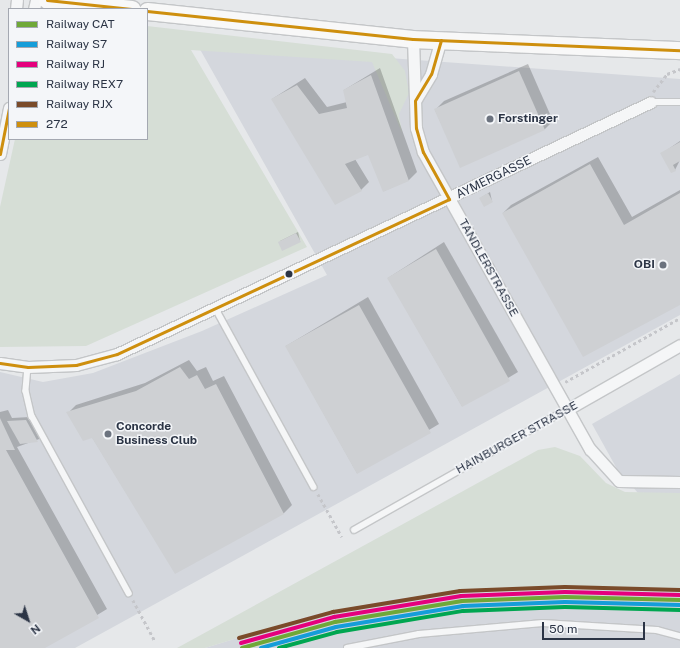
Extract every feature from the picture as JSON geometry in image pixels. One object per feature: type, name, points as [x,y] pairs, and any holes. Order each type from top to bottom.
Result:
[{"type":"main road","points":[[47,0],[70,6],[111,8]]},
{"type":"main road","points":[[148,11],[413,39],[680,50]]},
{"type":"street","name":"TANDLERSTRASSE","points":[[413,39],[416,128],[423,152],[590,449],[619,481],[680,482]]},
{"type":"street","points":[[415,100],[431,74],[441,40]]},
{"type":"street","name":"AYMERGASSE","points":[[0,363],[28,367],[76,365],[117,354],[216,309],[652,102]]},
{"type":"street","points":[[0,154],[8,113]]},
{"type":"street","name":"HAINBURGER STRASSE","points":[[568,409],[680,346]]},
{"type":"lane","points":[[652,102],[680,102]]},
{"type":"lane","points":[[216,309],[314,487]]},
{"type":"lane","points":[[28,367],[26,391],[32,416],[129,593]]},
{"type":"lane","name":"HAINBURGER STRASSE","points":[[354,530],[568,409]]},
{"type":"lane","points":[[348,648],[419,634],[544,623],[657,630],[680,636]]},
{"type":"path","points":[[652,102],[656,85],[666,74],[680,69]]},
{"type":"path","points":[[555,387],[680,318]]},
{"type":"path","points":[[314,487],[342,537]]},
{"type":"path","points":[[129,593],[155,640]]},
{"type":"shaded area","points":[[148,26],[392,54],[405,71],[409,93],[399,114],[402,133],[372,62],[191,50],[307,247],[86,346],[0,347],[0,207],[15,140],[148,140]]},
{"type":"shaded area","points":[[197,44],[680,79],[680,315],[75,648],[0,648],[0,372],[43,382],[93,373],[202,331],[327,275]]},
{"type":"shaded area","points":[[680,374],[680,493],[638,493],[617,469],[592,424]]},
{"type":"shaded area","points":[[555,447],[580,456],[606,483],[625,492],[680,493],[680,588],[463,591],[393,599],[315,614],[205,648],[177,648],[538,450]]},
{"type":"shaded area","points":[[680,588],[680,648],[205,648],[315,614],[393,599],[463,591]]},
{"type":"building","name":"Forstinger","points":[[519,71],[545,130],[460,168],[434,109]]},
{"type":"building","points":[[371,75],[409,181],[383,192],[368,155],[345,164],[362,191],[335,205],[271,99],[297,85],[319,114],[347,108],[343,90]]},
{"type":"building","points":[[680,142],[680,161],[673,165],[676,171],[671,173],[660,153]]},
{"type":"building","points":[[590,164],[624,225],[680,193],[680,305],[583,357],[502,213]]},
{"type":"building","points":[[488,193],[493,202],[484,207],[479,198]]},
{"type":"building","points":[[296,233],[301,242],[282,251],[278,242]]},
{"type":"building","points":[[436,249],[510,381],[462,407],[387,278]]},
{"type":"building","points":[[359,305],[431,433],[357,474],[285,346]]},
{"type":"building","points":[[180,367],[189,379],[197,375],[205,389],[216,384],[284,514],[175,574],[92,438],[83,441],[66,412],[136,391]]},
{"type":"building","points":[[0,418],[15,450],[6,450],[99,618],[45,648],[0,648]]},
{"type":"building","points":[[26,420],[38,442],[20,444],[7,421]]},
{"type":"rail line","name":"RJX","points":[[239,638],[333,612],[460,591],[565,587],[680,590]]},
{"type":"rail line","name":"RJ","points":[[241,643],[334,617],[461,596],[565,592],[680,595]]},
{"type":"rail line","name":"CAT","points":[[242,648],[335,622],[462,601],[565,597],[680,600]]},
{"type":"rail line","name":"S7","points":[[261,648],[336,627],[463,606],[565,602],[680,605]]},
{"type":"rail line","name":"REX7","points":[[279,648],[337,632],[463,611],[565,607],[680,610]]},
{"type":"transit line","name":"272","points":[[47,0],[123,8]]},
{"type":"transit line","name":"272","points":[[148,11],[413,39],[680,50]]},
{"type":"transit line","name":"272","points":[[441,40],[431,74],[415,101],[416,128],[423,152],[449,199]]},
{"type":"transit line","name":"272","points":[[0,154],[8,113]]},
{"type":"transit line","name":"272","points":[[0,363],[28,367],[76,365],[117,354],[449,199]]},
{"type":"place","name":"Forstinger","points":[[490,119]]},
{"type":"place","name":"OBI","points":[[663,265]]},
{"type":"place","name":"Concorde Business Club","points":[[108,434]]}]
